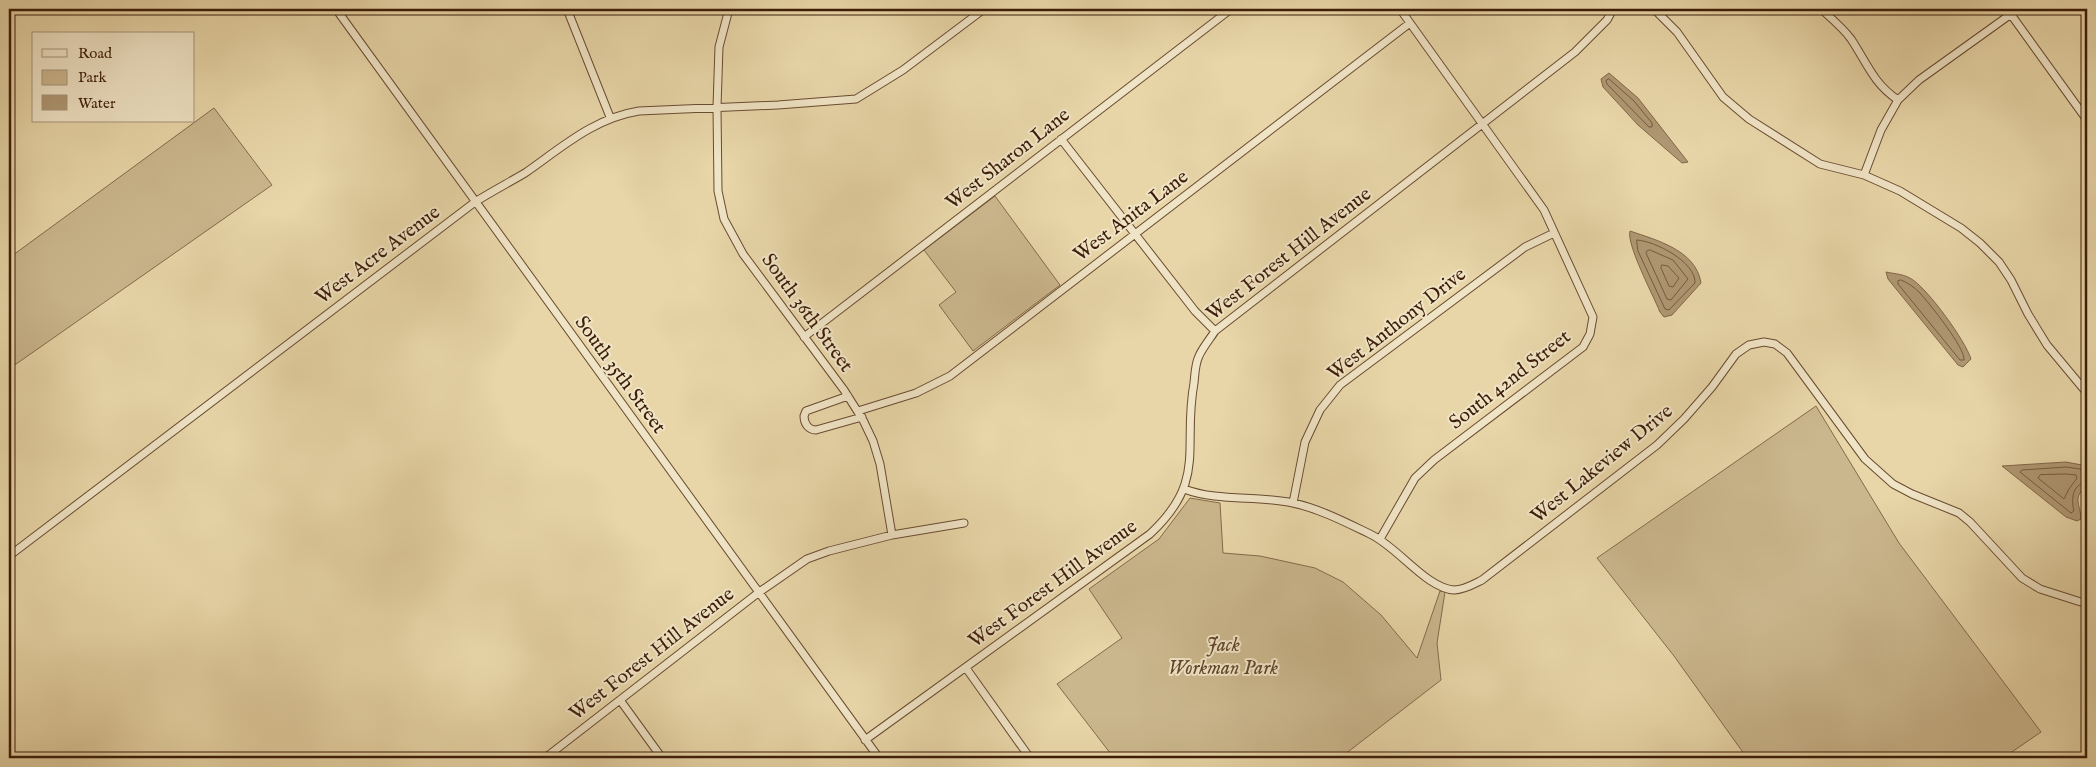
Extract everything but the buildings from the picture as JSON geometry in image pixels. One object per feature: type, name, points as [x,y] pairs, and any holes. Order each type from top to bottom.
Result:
[{"type":"street","name":"South 35th Street","points":[[336,9],[879,758]]},
{"type":"street","points":[[567,9],[610,117]]},
{"type":"street","points":[[717,107],[719,47],[729,9]]},
{"type":"street","name":"West Acre Avenue","points":[[9,556],[475,202],[523,174],[596,124],[610,117],[639,110],[808,104],[856,99],[903,70],[984,9]]},
{"type":"street","name":"West Sharon Lane","points":[[804,336],[1231,9]]},
{"type":"street","name":"South 42nd Street","points":[[1380,538],[1415,478],[1583,347],[1590,334],[1593,317],[1544,210],[1400,9]]},
{"type":"street","name":"West Forest Hill Avenue","points":[[865,740],[1150,534],[1168,517],[1184,489],[1191,454],[1191,398],[1198,357],[1215,330],[1586,42],[1607,20],[1613,9]]},
{"type":"street","points":[[1654,9],[1677,32],[1723,96],[1749,120],[1820,164],[1864,175],[1900,191],[1961,228],[1980,243],[1999,262],[2011,280],[2028,314],[2047,345],[2087,391]]},
{"type":"street","points":[[1821,9],[1851,38],[1868,68],[1885,91],[1898,100]]},
{"type":"street","points":[[1864,175],[1881,130],[1898,100],[1919,80],[2009,11],[2018,9]]},
{"type":"street","points":[[2009,11],[2087,120]]},
{"type":"street","name":"West Anita Lane","points":[[848,396],[806,411],[804,416],[806,424],[810,429],[816,430],[916,393],[944,379],[1410,23]]},
{"type":"street","name":"South 36th Street","points":[[717,107],[718,191],[724,220],[743,254],[860,414],[873,441],[880,464],[892,535]]},
{"type":"street","points":[[1061,139],[1195,311],[1215,330]]},
{"type":"street","name":"West Anthony Drive","points":[[1293,503],[1305,442],[1320,410],[1340,385],[1525,247],[1554,233]]},
{"type":"street","name":"West Lakeview Drive","points":[[1380,538],[1433,583],[1455,590],[1467,588],[1490,574],[1657,445],[1684,419],[1712,387],[1736,354],[1749,345],[1764,342],[1775,344],[1788,353],[1865,458],[1893,484],[1912,494],[1959,513],[2028,582],[2040,589],[2087,604]]},
{"type":"street","points":[[1184,489],[1217,498],[1254,498],[1293,503],[1333,516],[1380,538]]},
{"type":"street","name":"West Forest Hill Avenue","points":[[545,758],[758,593],[807,559],[829,551],[892,535],[964,523]]},
{"type":"street","points":[[966,668],[1030,758]]},
{"type":"street","points":[[620,700],[662,758]]},
{"type":"green space","points":[[214,108],[272,185],[9,369],[9,258]]},
{"type":"green space","points":[[995,196],[1060,285],[973,351],[939,305],[956,292],[924,250]]},
{"type":"green space","points":[[1816,406],[1899,543],[2041,732],[2003,758],[1747,758],[1674,656],[1597,558]]},
{"type":"green space","name":"Jack Workman Park","points":[[1190,498],[1220,503],[1223,553],[1260,556],[1315,568],[1343,582],[1381,615],[1417,658],[1440,591],[1445,592],[1437,643],[1441,680],[1340,758],[1114,758],[1057,684],[1122,638],[1089,589],[1159,539]]},
{"type":"water","points":[[1609,73],[1638,98],[1688,162],[1682,163],[1638,125],[1603,87],[1601,79]]},
{"type":"water","points":[[1630,231],[1663,243],[1683,254],[1698,272],[1701,283],[1672,315],[1664,317],[1660,312],[1636,258],[1630,238]]},
{"type":"water","points":[[1886,272],[1910,278],[1937,305],[1962,340],[1971,359],[1963,367],[1958,365],[1888,279]]},
{"type":"water","points":[[2066,462],[2087,466],[2087,485],[2078,497],[2081,519],[2077,521],[2066,517],[2002,466]]}]
